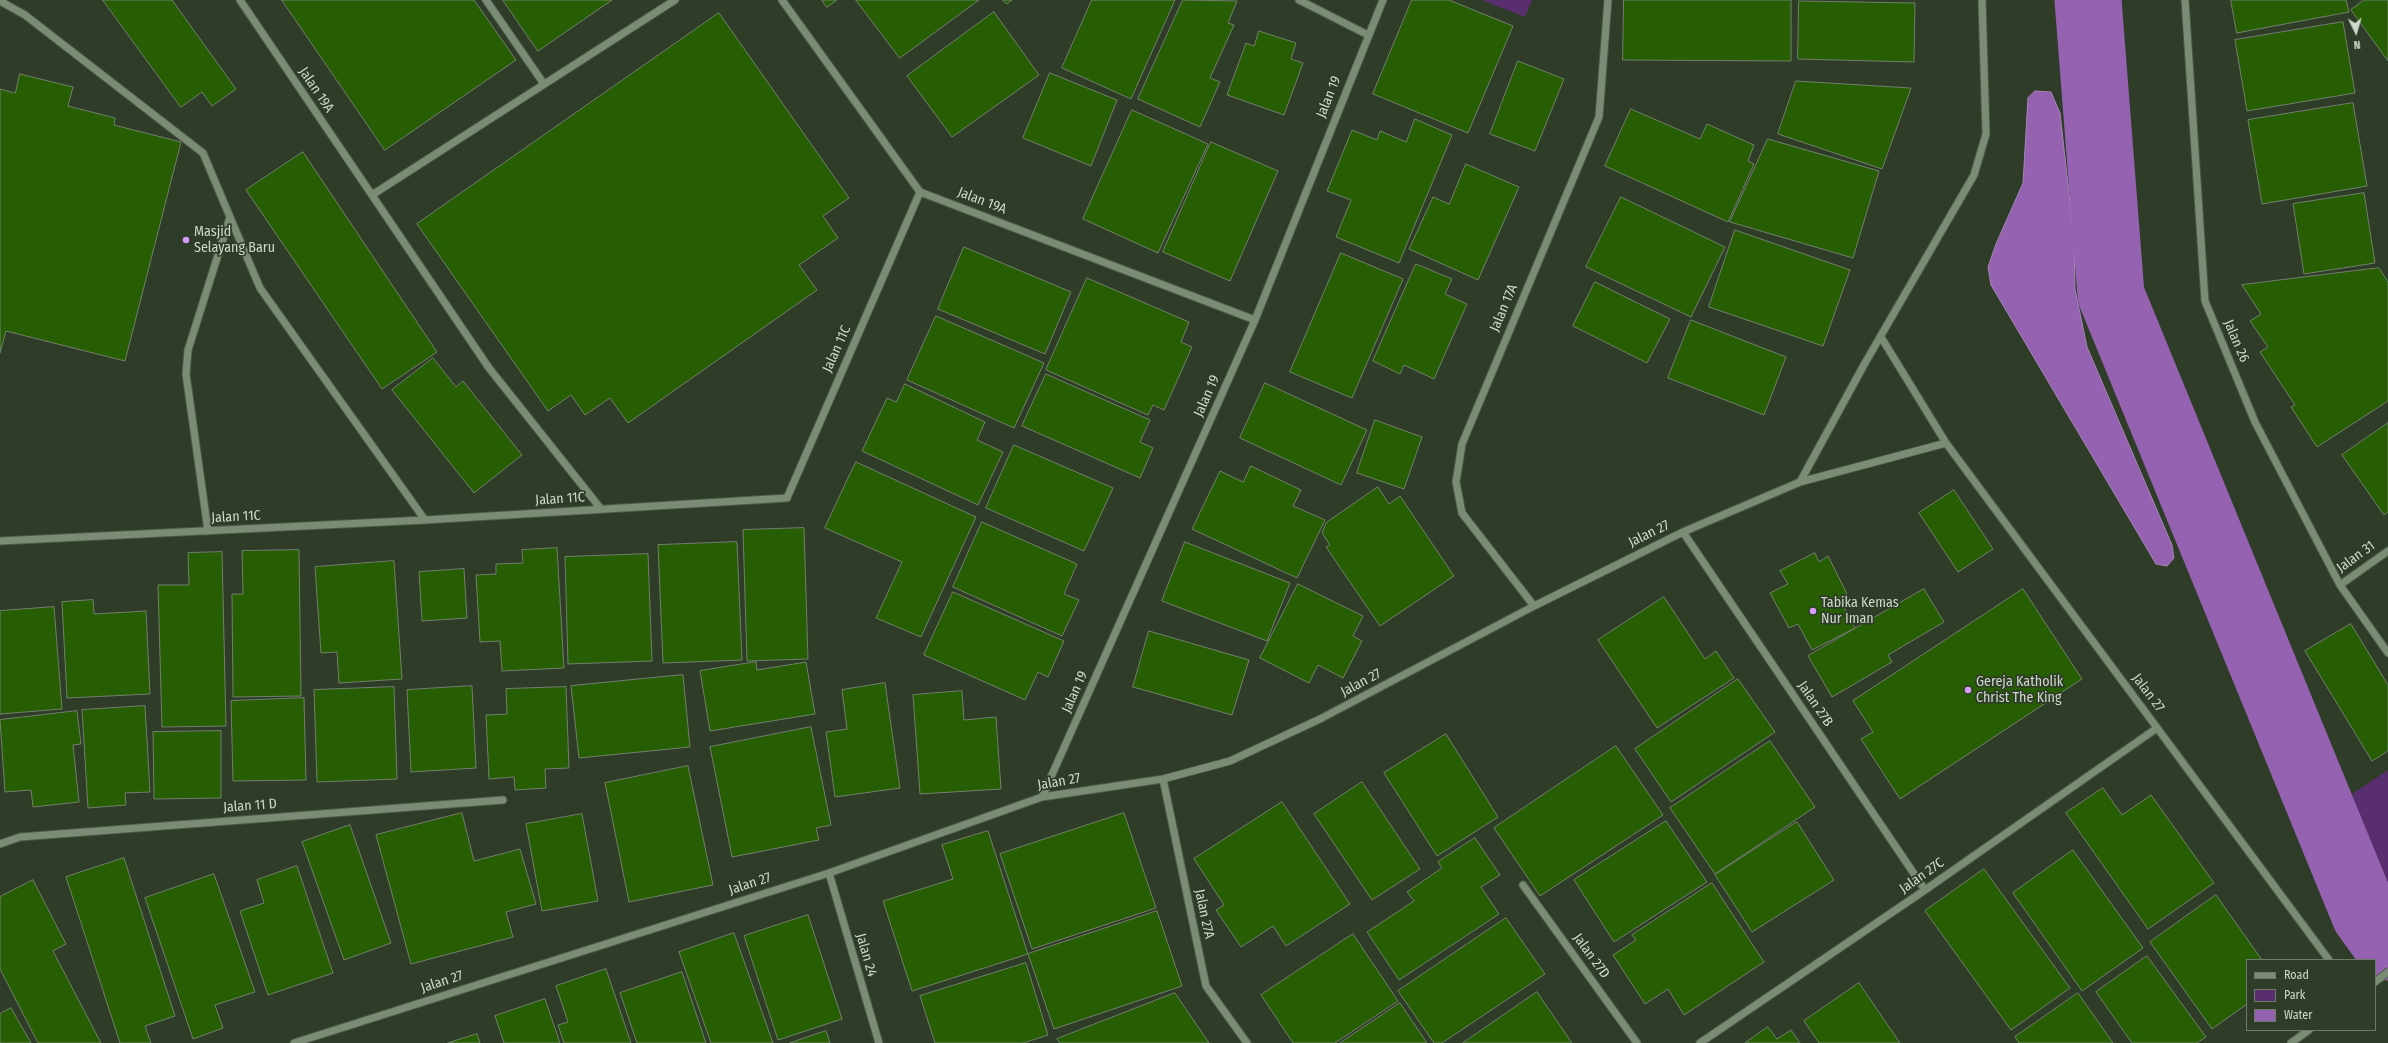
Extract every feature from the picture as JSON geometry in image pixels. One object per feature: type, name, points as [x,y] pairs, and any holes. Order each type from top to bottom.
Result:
[{"type":"street","name":"Jalan 19A","points":[[240,0],[489,368],[601,509]]},
{"type":"street","points":[[486,0],[544,84]]},
{"type":"street","points":[[372,195],[675,0]]},
{"type":"street","points":[[782,0],[920,192]]},
{"type":"street","points":[[1299,0],[1368,35]]},
{"type":"street","name":"Jalan 19","points":[[1042,797],[1255,320],[1383,0]]},
{"type":"street","name":"Jalan 17A","points":[[1534,606],[1462,513],[1456,482],[1462,444],[1599,117],[1608,0]]},
{"type":"street","points":[[1800,482],[1974,175],[1986,134],[1982,0]]},
{"type":"street","name":"Jalan 26","points":[[2185,0],[2205,301],[2255,422],[2340,585],[2388,653]]},
{"type":"street","points":[[0,1],[25,15],[203,153],[260,288],[425,520]]},
{"type":"street","name":"Jalan 19A","points":[[920,192],[1255,320]]},
{"type":"street","name":"Jalan 11C","points":[[0,541],[425,520],[787,498],[920,192]]},
{"type":"street","points":[[208,531],[186,374],[188,350],[230,217]]},
{"type":"street","name":"Jalan 27","points":[[1881,337],[1946,442],[2328,959]]},
{"type":"street","name":"Jalan 27","points":[[294,1043],[829,873],[1042,797],[1163,779],[1230,761],[1320,719],[1534,606],[1683,532],[1800,482],[1946,442]]},
{"type":"street","name":"Jalan 27B","points":[[1683,532],[1926,890]]},
{"type":"street","name":"Jalan 31","points":[[2340,585],[2388,550]]},
{"type":"street","name":"Jalan 27C","points":[[1700,1043],[1926,890],[2157,728]]},
{"type":"street","name":"Jalan 27A","points":[[1163,779],[1206,986],[1247,1043]]},
{"type":"street","name":"Jalan 11 D","points":[[0,844],[20,837],[503,800]]},
{"type":"street","name":"Jalan 24","points":[[829,873],[879,1043]]},
{"type":"street","name":"Jalan 27D","points":[[1523,885],[1637,1043]]},
{"type":"street","points":[[2376,981],[2388,972]]},
{"type":"street","points":[[2291,1043],[2308,1031]]},
{"type":"green space","points":[[1482,0],[1532,0],[1525,17]]},
{"type":"green space","points":[[2388,770],[2388,894],[2352,794]]},
{"type":"water","points":[[2035,91],[2051,92],[2060,113],[2074,238],[2075,289],[2087,347],[2172,545],[2174,558],[2167,566],[2156,564],[1991,285],[1988,267],[1996,244],[2023,183],[2028,98]]},
{"type":"building","points":[[103,0],[172,0],[236,89],[212,106],[202,92],[181,107]]},
{"type":"building","points":[[282,0],[474,0],[516,60],[385,150]]},
{"type":"building","points":[[503,0],[612,0],[538,51]]},
{"type":"building","points":[[822,0],[837,0],[827,7]]},
{"type":"building","points":[[856,0],[979,0],[900,58]]},
{"type":"building","points":[[1003,0],[1012,0],[1007,4]]},
{"type":"building","points":[[1092,0],[1175,0],[1131,99],[1062,68]]},
{"type":"building","points":[[1183,0],[1237,1],[1228,23],[1234,25],[1210,78],[1220,82],[1200,127],[1138,99]]},
{"type":"building","points":[[1412,0],[1449,0],[1513,26],[1468,133],[1373,94]]},
{"type":"building","points":[[1624,0],[1791,0],[1791,61],[1623,60]]},
{"type":"building","points":[[2231,0],[2346,0],[2349,12],[2237,33]]},
{"type":"building","points":[[2364,0],[2388,0],[2388,61],[2351,10]]},
{"type":"building","points":[[1799,1],[1915,3],[1914,62],[1798,59]]},
{"type":"building","points":[[994,12],[1039,75],[952,137],[907,76]]},
{"type":"building","points":[[719,13],[849,198],[823,216],[838,238],[799,265],[817,290],[628,423],[610,398],[585,415],[571,395],[548,411],[417,224]]},
{"type":"building","points":[[2343,22],[2355,93],[2247,111],[2235,40]]},
{"type":"building","points":[[1259,31],[1296,43],[1291,59],[1303,63],[1284,115],[1227,95],[1246,43],[1254,46]]},
{"type":"building","points":[[1518,61],[1564,79],[1535,151],[1490,134]]},
{"type":"building","points":[[1050,73],[1117,100],[1091,166],[1023,138]]},
{"type":"building","points":[[20,74],[73,87],[68,106],[115,118],[114,125],[181,142],[125,361],[6,331],[0,353],[0,89],[15,93]]},
{"type":"building","points":[[1796,81],[1911,88],[1882,169],[1778,134]]},
{"type":"building","points":[[2353,103],[2367,186],[2262,204],[2248,120]]},
{"type":"building","points":[[1631,109],[1700,139],[1707,124],[1754,145],[1748,161],[1754,164],[1728,222],[1605,166]]},
{"type":"building","points":[[1132,110],[1208,144],[1158,253],[1083,219]]},
{"type":"building","points":[[1415,119],[1452,135],[1399,263],[1336,237],[1351,200],[1327,191],[1352,130],[1377,140],[1380,131],[1406,142]]},
{"type":"building","points":[[1768,139],[1879,171],[1853,258],[1730,222]]},
{"type":"building","points":[[1211,142],[1278,171],[1230,281],[1163,252]]},
{"type":"building","points":[[303,152],[437,352],[382,389],[246,190]]},
{"type":"building","points":[[1466,164],[1519,187],[1478,280],[1409,249],[1433,197],[1449,204]]},
{"type":"building","points":[[2364,193],[2375,263],[2304,274],[2293,204]]},
{"type":"building","points":[[1621,197],[1725,247],[1691,317],[1586,267]]},
{"type":"building","points":[[1735,230],[1850,270],[1823,346],[1709,307]]},
{"type":"building","points":[[964,247],[1071,292],[1045,354],[938,309]]},
{"type":"building","points":[[1341,253],[1403,279],[1352,398],[1290,372]]},
{"type":"building","points":[[1416,264],[1452,279],[1445,294],[1467,304],[1434,379],[1404,365],[1400,374],[1373,361]]},
{"type":"building","points":[[2379,268],[2388,282],[2388,401],[2317,447],[2291,407],[2295,405],[2260,352],[2268,347],[2250,321],[2261,314],[2242,285]]},
{"type":"building","points":[[1087,278],[1189,322],[1181,342],[1192,347],[1164,410],[1153,405],[1148,415],[1046,370]]},
{"type":"building","points":[[1595,282],[1670,319],[1647,363],[1573,326]]},
{"type":"building","points":[[936,316],[1044,363],[1014,428],[907,380]]},
{"type":"building","points":[[1691,320],[1786,357],[1764,415],[1668,378]]},
{"type":"building","points":[[433,358],[456,387],[463,381],[522,455],[474,493],[392,390]]},
{"type":"building","points":[[1046,374],[1150,420],[1140,442],[1153,448],[1140,478],[1022,426]]},
{"type":"building","points":[[1265,383],[1367,430],[1341,485],[1240,438]]},
{"type":"building","points":[[905,384],[985,422],[977,440],[1003,452],[978,505],[862,451],[887,398],[896,402]]},
{"type":"building","points":[[1375,420],[1422,437],[1404,489],[1357,473]]},
{"type":"building","points":[[2388,423],[2388,512],[2384,515],[2342,455]]},
{"type":"building","points":[[1014,445],[1113,488],[1084,551],[986,508]]},
{"type":"building","points":[[856,462],[976,517],[921,637],[876,618],[902,562],[825,528]]},
{"type":"building","points":[[1251,466],[1301,490],[1293,506],[1325,520],[1297,578],[1192,529],[1220,471],[1243,482]]},
{"type":"building","points":[[1378,487],[1389,504],[1400,496],[1454,576],[1380,626],[1326,547],[1330,545],[1322,533],[1326,523]]},
{"type":"building","points":[[1954,490],[1993,549],[1958,572],[1919,513]]},
{"type":"building","points":[[982,522],[1077,564],[1064,594],[1079,600],[1062,636],[953,587]]},
{"type":"building","points":[[804,528],[808,659],[747,661],[743,530]]},
{"type":"building","points":[[737,542],[742,660],[663,663],[658,545]]},
{"type":"building","points":[[1185,542],[1290,583],[1267,641],[1162,601]]},
{"type":"building","points":[[557,548],[564,668],[502,671],[500,641],[480,642],[476,575],[496,574],[496,564],[523,563],[522,550]]},
{"type":"building","points":[[299,550],[301,696],[233,697],[232,594],[243,594],[242,551]]},
{"type":"building","points":[[222,552],[226,726],[162,727],[158,585],[189,585],[188,553]]},
{"type":"building","name":"Tabika Kemas Nur Iman","points":[[1815,553],[1819,562],[1828,556],[1847,594],[1839,598],[1855,628],[1812,650],[1798,624],[1789,628],[1770,593],[1788,584],[1780,571]]},
{"type":"building","points":[[648,554],[652,661],[568,664],[565,557]]},
{"type":"building","points":[[394,561],[402,679],[339,683],[337,652],[321,653],[315,567]]},
{"type":"building","points":[[464,569],[467,618],[422,621],[419,572]]},
{"type":"building","points":[[1298,584],[1363,616],[1353,636],[1362,641],[1343,678],[1318,665],[1309,683],[1260,658]]},
{"type":"building","points":[[1924,589],[1944,622],[1888,655],[1892,662],[1832,697],[1808,656]]},
{"type":"building","name":"Gereja Katholik Christ The King","points":[[2023,589],[2082,679],[1900,799],[1861,739],[1873,732],[1853,701]]},
{"type":"building","points":[[953,592],[1064,641],[1048,677],[1038,672],[1025,700],[924,655]]},
{"type":"building","points":[[1664,597],[1705,659],[1716,651],[1734,678],[1657,728],[1598,640]]},
{"type":"building","points":[[93,600],[94,614],[146,611],[150,694],[67,698],[62,602]]},
{"type":"building","points":[[54,607],[62,709],[0,714],[0,611]]},
{"type":"building","points":[[2351,624],[2388,685],[2388,751],[2372,761],[2305,651]]},
{"type":"building","points":[[1149,631],[1249,660],[1232,715],[1133,687]]},
{"type":"building","points":[[756,662],[757,670],[806,662],[815,714],[710,731],[700,671]]},
{"type":"building","points":[[683,675],[690,747],[579,758],[571,686]]},
{"type":"building","points":[[1738,679],[1775,732],[1671,802],[1635,749]]},
{"type":"building","points":[[885,683],[900,788],[835,797],[826,732],[847,729],[842,690]]},
{"type":"building","points":[[472,686],[476,768],[411,772],[407,690]]},
{"type":"building","points":[[394,687],[397,779],[317,782],[314,690]]},
{"type":"building","points":[[566,687],[569,768],[545,769],[546,788],[515,790],[514,777],[489,779],[486,715],[507,714],[506,689]]},
{"type":"building","points":[[962,691],[964,720],[996,717],[1001,789],[920,794],[913,695]]},
{"type":"building","points":[[304,698],[306,780],[233,781],[231,701]]},
{"type":"building","points":[[145,706],[150,792],[125,793],[126,805],[88,808],[82,710]]},
{"type":"building","points":[[77,711],[81,744],[73,745],[79,802],[33,807],[31,790],[5,792],[0,720]]},
{"type":"building","points":[[811,727],[831,825],[816,828],[819,840],[732,857],[710,747]]},
{"type":"building","points":[[221,731],[221,798],[154,799],[153,732]]},
{"type":"building","points":[[1446,734],[1498,817],[1437,856],[1384,773]]},
{"type":"building","points":[[1770,741],[1815,807],[1715,874],[1670,808]]},
{"type":"building","points":[[1616,746],[1663,815],[1540,896],[1494,828]]},
{"type":"building","points":[[688,766],[713,885],[629,902],[605,783]]},
{"type":"building","points":[[1362,782],[1420,869],[1372,900],[1314,814]]},
{"type":"building","points":[[2103,788],[2122,815],[2151,795],[2214,883],[2148,929],[2066,813]]},
{"type":"building","points":[[1282,802],[1350,904],[1286,946],[1273,926],[1241,947],[1216,910],[1224,905],[1194,859]]},
{"type":"building","points":[[462,813],[474,861],[520,849],[536,904],[506,912],[513,937],[411,964],[376,835]]},
{"type":"building","points":[[1124,813],[1156,908],[1032,949],[1000,854]]},
{"type":"building","points":[[582,814],[598,901],[542,911],[526,824]]},
{"type":"building","points":[[1666,821],[1707,882],[1614,942],[1574,880]]},
{"type":"building","points":[[1797,822],[1834,880],[1752,932],[1715,875]]},
{"type":"building","points":[[350,825],[391,943],[344,960],[302,842]]},
{"type":"building","points":[[988,831],[1028,954],[912,991],[883,901],[953,879],[942,845]]},
{"type":"building","points":[[1475,838],[1500,875],[1481,887],[1499,914],[1399,980],[1367,932],[1414,901],[1407,892],[1442,868],[1438,862]]},
{"type":"building","points":[[2073,850],[2143,948],[2082,991],[2013,893]]},
{"type":"building","points":[[124,858],[175,1016],[145,1026],[151,1043],[120,1043],[66,877]]},
{"type":"building","points":[[297,866],[333,973],[268,995],[240,911],[264,903],[257,880]]},
{"type":"building","points":[[1984,869],[2070,988],[2011,1030],[1925,911]]},
{"type":"building","points":[[214,874],[255,992],[215,1005],[223,1028],[193,1039],[145,898]]},
{"type":"building","points":[[33,880],[66,944],[53,951],[101,1043],[38,1043],[0,969],[0,897]]},
{"type":"building","points":[[1712,883],[1764,962],[1684,1015],[1668,989],[1645,1004],[1613,955],[1636,940],[1632,935]]},
{"type":"building","points":[[2216,895],[2261,959],[2246,959],[2246,1005],[2212,1029],[2150,942]]},
{"type":"building","points":[[1157,911],[1182,986],[1054,1029],[1028,954]]},
{"type":"building","points":[[808,915],[842,1019],[778,1040],[744,936]]},
{"type":"building","points":[[1506,918],[1545,974],[1442,1043],[1434,1043],[1398,991]]},
{"type":"building","points":[[734,933],[773,1043],[711,1043],[679,952]]},
{"type":"building","points":[[1353,934],[1398,1001],[1335,1043],[1293,1043],[1261,995]]},
{"type":"building","points":[[2147,956],[2206,1037],[2197,1043],[2132,1043],[2096,992]]},
{"type":"building","points":[[1026,963],[1048,1035],[1023,1043],[935,1043],[920,996]]},
{"type":"building","points":[[606,969],[631,1043],[564,1043],[558,1025],[568,1022],[556,986]]},
{"type":"building","points":[[682,972],[706,1043],[637,1043],[620,993]]},
{"type":"building","points":[[1859,983],[1900,1043],[1819,1043],[1804,1021]]},
{"type":"building","points":[[1537,992],[1572,1043],[1463,1043]]},
{"type":"building","points":[[1175,993],[1209,1043],[1060,1043],[1057,1039]]},
{"type":"building","points":[[2078,993],[2113,1043],[2019,1043],[2015,1037]]},
{"type":"building","points":[[545,999],[560,1043],[504,1043],[495,1016]]},
{"type":"building","points":[[1400,1003],[1427,1043],[1340,1043]]},
{"type":"building","points":[[11,1008],[31,1043],[0,1043],[0,1014]]},
{"type":"building","points":[[1768,1027],[1777,1039],[1791,1030],[1800,1043],[1745,1043]]},
{"type":"building","points":[[826,1031],[830,1043],[790,1043]]},
{"type":"building","points":[[477,1034],[480,1043],[448,1043]]},
{"type":"waterway","points":[[2088,0],[2111,295],[2365,915],[2388,947]]},
{"type":"place","name":"Masjid Selayang Baru","points":[[186,240]]},
{"type":"place","name":"Tabika Kemas Nur Iman","points":[[1813,611]]},
{"type":"place","name":"Gereja Katholik Christ The King","points":[[1968,690]]}]
